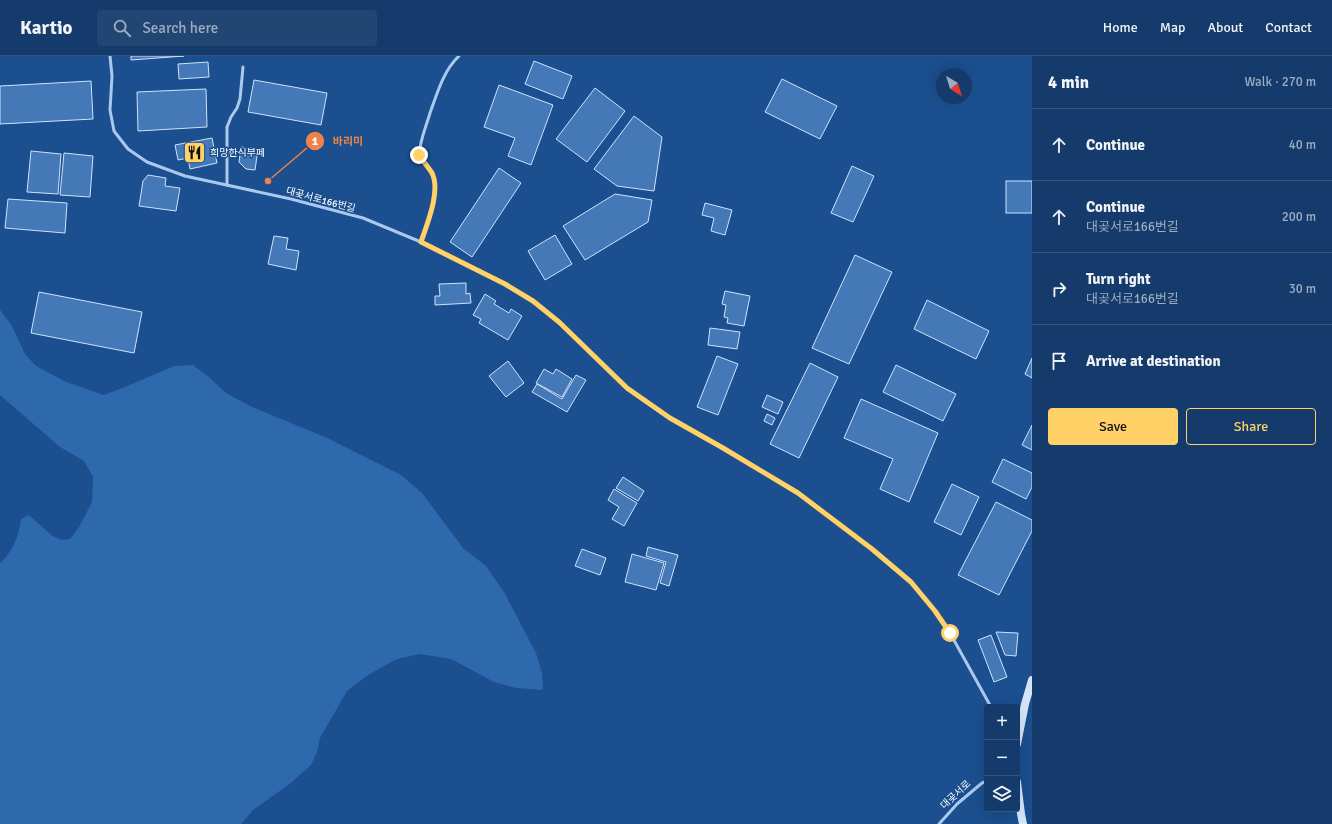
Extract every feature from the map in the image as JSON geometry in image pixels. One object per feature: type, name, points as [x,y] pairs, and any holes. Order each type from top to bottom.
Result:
[{"type":"street","points":[[1018,740],[1025,704],[1032,680]]},
{"type":"street","points":[[1020,806],[1023,824]]},
{"type":"lane","name":"대곶서로166번길","points":[[110,56],[112,76],[110,110],[114,131],[128,149],[147,162],[185,176],[291,199],[363,218],[421,242],[505,284],[533,301],[559,322],[627,388],[670,418],[798,493],[872,549],[911,582],[935,611],[950,633],[989,704]]},
{"type":"lane","points":[[421,242],[432,208],[435,184],[432,172],[419,155],[420,144],[441,81],[453,61],[459,56]]},
{"type":"lane","points":[[226,186],[227,127],[240,99],[243,67]]},
{"type":"lane","name":"대곶서로","points":[[939,824],[957,804],[984,782]]},
{"type":"shaded area","points":[[0,310],[12,326],[25,354],[36,366],[66,382],[104,395],[174,366],[193,365],[209,377],[226,393],[252,407],[327,438],[401,475],[422,493],[463,548],[486,566],[504,592],[536,653],[542,673],[543,690],[516,688],[494,682],[451,659],[420,654],[397,659],[368,675],[347,691],[320,738],[317,752],[311,765],[291,783],[253,810],[241,824],[0,824],[0,563],[5,559],[15,543],[21,519],[29,515],[51,535],[61,540],[70,539],[79,527],[92,502],[93,477],[84,461],[60,447],[0,395]]},
{"type":"building","points":[[131,56],[184,56],[131,60]]},
{"type":"building","points":[[534,61],[572,76],[563,99],[525,84]]},
{"type":"building","points":[[208,62],[209,77],[179,79],[178,64]]},
{"type":"building","points":[[782,79],[837,106],[820,139],[765,112]]},
{"type":"building","points":[[254,80],[327,93],[321,125],[248,112]]},
{"type":"building","points":[[91,81],[93,119],[0,124],[0,86]]},
{"type":"building","points":[[499,85],[553,105],[531,165],[508,156],[515,138],[484,127]]},
{"type":"building","points":[[595,88],[625,111],[587,162],[556,139]]},
{"type":"building","points":[[206,89],[207,127],[138,131],[137,92]]},
{"type":"building","points":[[634,116],[662,137],[654,191],[617,186],[594,169]]},
{"type":"building","name":"희망한식부페","points":[[212,138],[217,163],[190,169],[188,158],[178,160],[175,145]]},
{"type":"building","points":[[241,147],[258,149],[255,170],[246,169],[239,162]]},
{"type":"building","points":[[31,151],[61,154],[58,194],[27,192]]},
{"type":"building","points":[[64,153],[93,156],[90,197],[60,195]]},
{"type":"building","points":[[852,166],[874,176],[853,222],[831,213]]},
{"type":"building","points":[[499,168],[521,183],[472,257],[450,242]]},
{"type":"building","points":[[148,175],[166,178],[165,186],[180,188],[176,211],[139,206],[143,181]]},
{"type":"building","points":[[1006,181],[1032,181],[1032,213],[1006,213]]},
{"type":"building","points":[[615,194],[652,200],[648,222],[585,260],[563,226]]},
{"type":"building","points":[[8,199],[67,203],[65,233],[5,228]]},
{"type":"building","points":[[705,203],[732,210],[725,235],[711,231],[714,218],[702,215]]},
{"type":"building","points":[[555,235],[572,264],[545,280],[528,251]]},
{"type":"building","points":[[274,236],[288,238],[286,249],[299,251],[296,270],[268,264]]},
{"type":"building","points":[[855,255],[892,272],[849,364],[812,348]]},
{"type":"building","points":[[466,283],[466,294],[470,293],[471,303],[435,305],[435,296],[440,296],[439,284]]},
{"type":"building","points":[[725,291],[750,296],[744,326],[727,323],[728,318],[724,317],[726,305],[722,304]]},
{"type":"building","points":[[39,292],[142,312],[134,353],[31,333]]},
{"type":"building","points":[[485,294],[496,301],[494,304],[509,313],[511,309],[522,316],[508,340],[479,323],[481,319],[473,315]]},
{"type":"building","points":[[927,300],[989,331],[976,359],[914,329]]},
{"type":"building","points":[[710,328],[740,332],[737,349],[708,345]]},
{"type":"building","points":[[717,356],[738,364],[718,415],[697,407]]},
{"type":"building","points":[[1032,358],[1032,378],[1025,374]]},
{"type":"building","points":[[508,361],[524,383],[506,397],[489,376]]},
{"type":"building","points":[[810,363],[838,377],[799,458],[770,444]]},
{"type":"building","points":[[896,365],[956,394],[943,421],[883,392]]},
{"type":"building","points":[[544,369],[553,374],[556,369],[572,379],[562,397],[536,383]]},
{"type":"building","points":[[576,375],[586,380],[567,412],[532,392],[537,384],[562,399]]},
{"type":"building","points":[[767,395],[783,402],[778,414],[762,407]]},
{"type":"building","points":[[861,399],[938,433],[909,502],[880,489],[893,459],[844,438]]},
{"type":"building","points":[[767,414],[775,418],[772,425],[764,421]]},
{"type":"building","points":[[1032,425],[1032,450],[1022,445]]},
{"type":"building","points":[[1003,459],[1032,473],[1032,487],[1026,499],[992,482]]},
{"type":"building","points":[[623,477],[644,491],[638,501],[616,488]]},
{"type":"building","points":[[952,484],[979,497],[961,535],[934,522]]},
{"type":"building","points":[[614,489],[637,503],[624,526],[612,519],[619,507],[608,500]]},
{"type":"building","points":[[996,502],[1032,520],[1032,531],[999,595],[958,575]]},
{"type":"building","points":[[648,547],[678,555],[669,586],[660,583],[666,562],[646,556]]},
{"type":"building","points":[[582,549],[606,558],[600,575],[575,566]]},
{"type":"building","points":[[632,554],[664,563],[656,590],[625,582]]},
{"type":"building","points":[[996,632],[1018,633],[1016,656],[1005,655]]},
{"type":"building","points":[[991,635],[1007,677],[994,682],[978,640]]},
{"type":"place","name":"희망한식부페","points":[[195,152]]},
{"type":"place","name":"바리미","points":[[268,181]]},
{"type":"route","points":[[419,155],[432,172],[435,184],[432,208],[421,242],[505,284],[533,301],[559,322],[627,388],[670,418],[798,493],[872,549],[911,582],[935,611],[950,633]]}]
